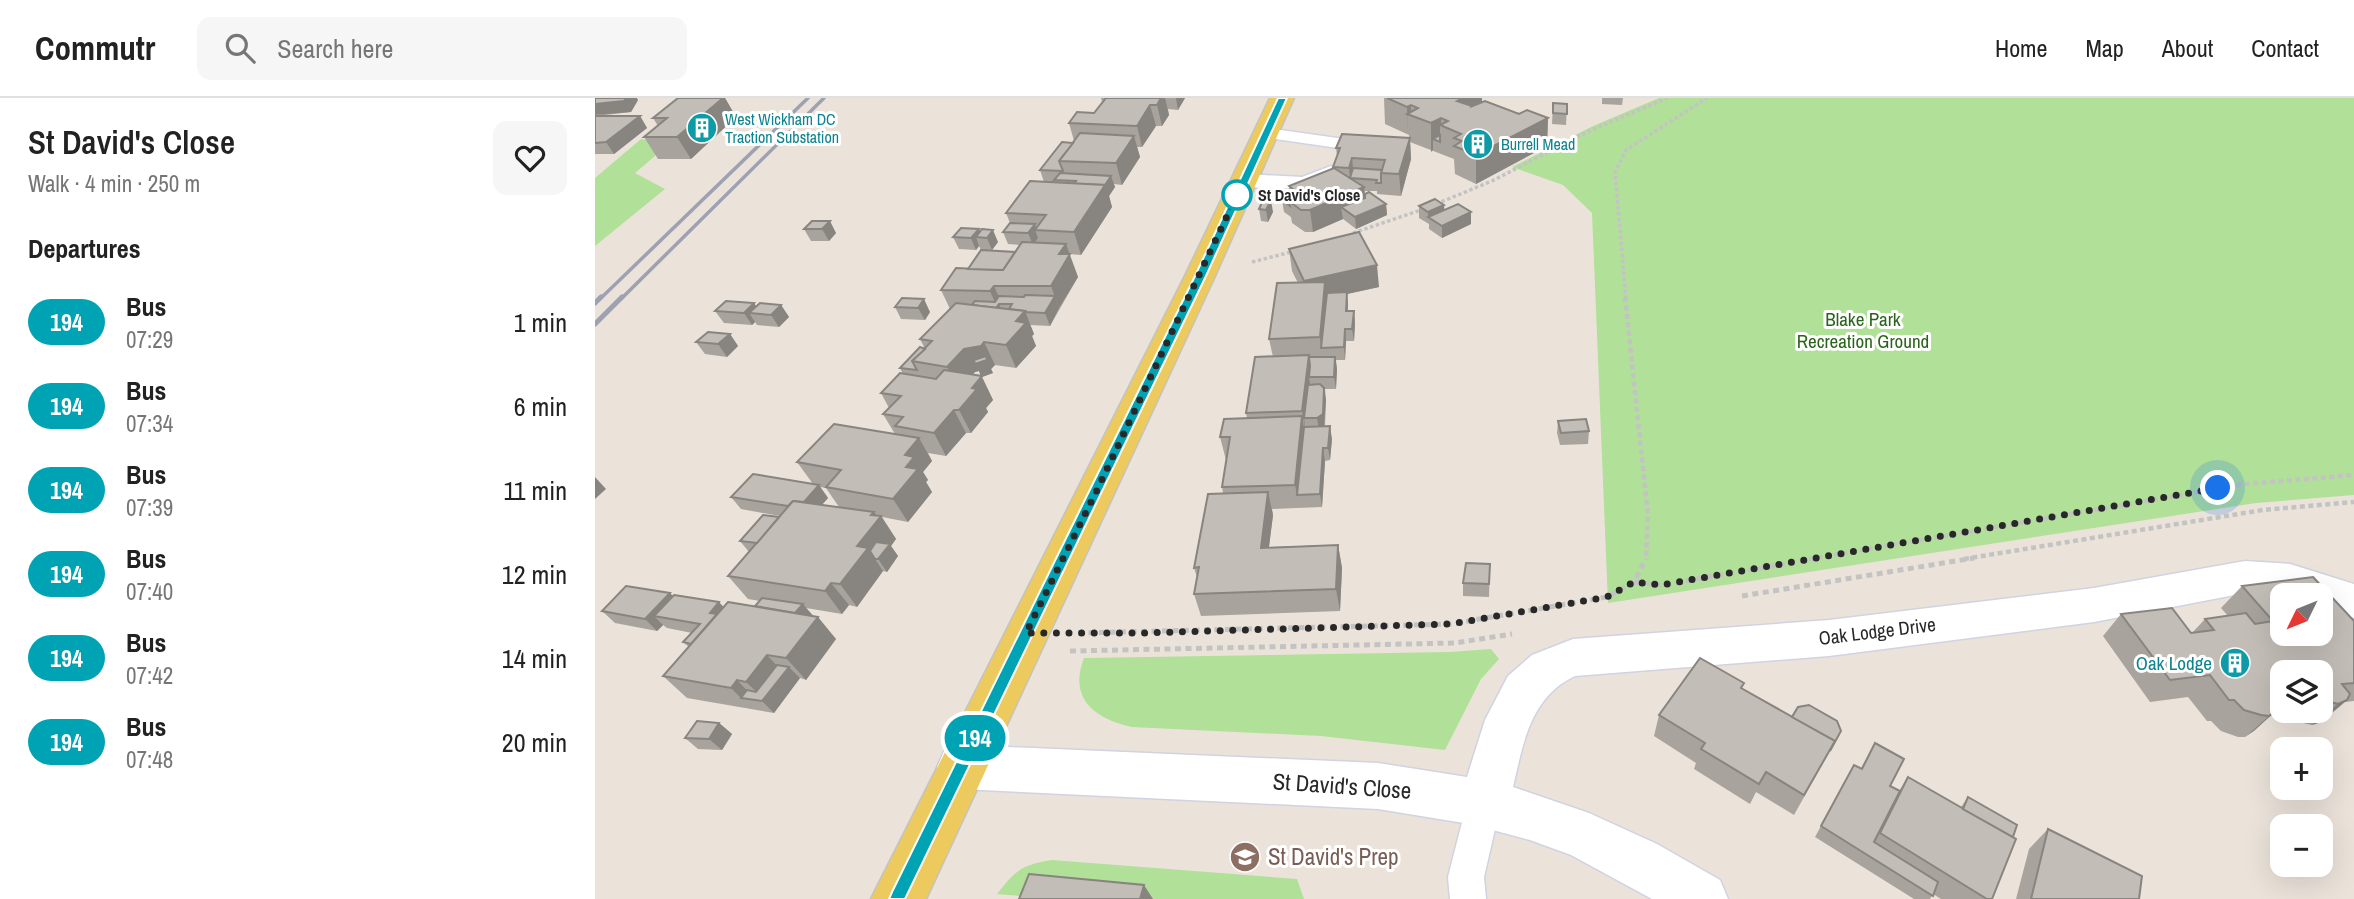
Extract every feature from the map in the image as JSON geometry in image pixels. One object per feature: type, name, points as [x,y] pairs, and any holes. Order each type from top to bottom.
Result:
[{"type":"main road","points":[[898,899],[1206,263],[1282,98]]},
{"type":"street","name":"Oak Lodge Drive","points":[[1484,803],[1509,719],[1520,698],[1535,678],[1552,666],[1573,658],[1829,638],[2094,605],[2245,577],[2290,580],[2354,601]]},
{"type":"street","name":"St David's Close","points":[[961,767],[1378,786],[1432,792],[1484,803],[1563,828],[1609,847],[1701,899]]},
{"type":"lane","points":[[1267,133],[1396,150]]},
{"type":"lane","points":[[1244,179],[1307,181],[1320,178],[1330,172],[1344,144]]},
{"type":"lane","points":[[1468,899],[1466,877],[1484,803]]},
{"type":"path","points":[[1350,234],[1481,186],[1587,132],[1667,98]]},
{"type":"path","points":[[1021,643],[1142,633],[1451,624],[1607,597],[1634,582],[1646,560],[1649,515],[1615,196],[1615,172],[1626,150],[1707,98]]},
{"type":"path","points":[[1206,263],[1250,262],[1307,248]]},
{"type":"path","points":[[1634,582],[1661,585],[2245,484],[2354,475]]},
{"type":"path","points":[[1729,598],[2263,510],[2354,502]]},
{"type":"path","points":[[1021,643],[1455,643],[1524,632]]},
{"type":"green space","name":"Blake Park Recreation Ground","points":[[1659,98],[2354,98],[2354,495],[2256,503],[1608,603],[1592,213],[1563,185],[1512,167],[1593,126]]},
{"type":"green space","points":[[641,139],[669,144],[635,173],[665,189],[595,246],[595,178]]},
{"type":"green space","points":[[1491,649],[1499,659],[1481,679],[1445,750],[1321,736],[1132,727],[1107,719],[1096,712],[1082,696],[1080,685],[1084,658]]},
{"type":"green space","points":[[1052,860],[1297,879],[1304,899],[1054,899],[997,894],[1020,870]]},
{"type":"building","points":[[595,98],[626,98],[624,101],[595,104]]},
{"type":"building","points":[[678,98],[723,98],[677,137],[644,137],[667,118],[653,118]]},
{"type":"building","points":[[1106,98],[1161,98],[1157,105],[1150,105],[1137,126],[1069,123],[1077,112],[1094,113]]},
{"type":"building","points":[[1387,98],[1463,98],[1457,101],[1472,106],[1470,107],[1485,101],[1519,114],[1527,110],[1548,118],[1476,155],[1454,146],[1462,141],[1454,138],[1461,134],[1440,125],[1448,121],[1441,118],[1431,123],[1407,114],[1418,108],[1411,105],[1407,107]]},
{"type":"building","points":[[1553,103],[1567,104],[1567,114],[1553,113]]},
{"type":"building","points":[[595,116],[640,116],[606,142],[595,143]]},
{"type":"building","points":[[1080,133],[1134,136],[1116,163],[1059,161]]},
{"type":"building","points":[[1342,134],[1410,138],[1399,174],[1381,173],[1385,160],[1352,158],[1349,168],[1333,167],[1340,148],[1336,148]]},
{"type":"building","points":[[1062,142],[1073,143],[1059,161],[1063,171],[1040,170]]},
{"type":"building","points":[[1334,168],[1364,187],[1310,210],[1301,210],[1289,201],[1291,197],[1299,194],[1289,186]]},
{"type":"building","points":[[1353,168],[1382,170],[1381,183],[1376,183],[1377,180],[1350,178]]},
{"type":"building","points":[[1060,173],[1111,176],[1105,185],[1074,184],[1076,181],[1054,180]]},
{"type":"building","points":[[1030,181],[1105,185],[1074,232],[1035,230],[1046,215],[1006,213]]},
{"type":"building","points":[[1369,192],[1386,204],[1355,217],[1341,207],[1365,198],[1365,194]]},
{"type":"building","points":[[1290,196],[1289,201],[1290,206],[1282,200]]},
{"type":"building","points":[[1435,199],[1444,205],[1428,212],[1419,206]]},
{"type":"building","points":[[1263,200],[1271,200],[1266,210],[1259,209]]},
{"type":"building","points":[[1458,204],[1471,212],[1442,226],[1428,217]]},
{"type":"building","points":[[812,221],[830,221],[822,229],[804,229]]},
{"type":"building","points":[[1010,223],[1035,224],[1028,233],[1003,232]]},
{"type":"building","points":[[961,228],[979,229],[971,238],[953,237]]},
{"type":"building","points":[[982,229],[993,230],[987,238],[976,237]]},
{"type":"building","points":[[1359,232],[1377,265],[1304,281],[1289,249]]},
{"type":"building","points":[[1022,242],[1066,244],[1059,254],[1070,254],[1051,286],[994,286],[990,291],[941,290],[956,268],[1003,270]]},
{"type":"building","points":[[981,250],[1015,252],[1003,270],[968,269]]},
{"type":"building","points":[[1325,282],[1320,337],[1269,339],[1277,283]]},
{"type":"building","points":[[1347,292],[1346,311],[1354,311],[1352,329],[1345,329],[1344,347],[1321,348],[1327,293]]},
{"type":"building","points":[[999,296],[1055,296],[1045,313],[1009,309],[1012,304],[999,304],[996,308],[972,305],[975,301],[995,302]]},
{"type":"building","points":[[902,298],[924,299],[918,308],[895,307]]},
{"type":"building","points":[[726,301],[754,303],[744,313],[715,311]]},
{"type":"building","points":[[760,303],[781,305],[771,315],[749,313]]},
{"type":"building","points":[[956,303],[1025,311],[1016,321],[1026,323],[1006,345],[984,342],[981,346],[964,349],[947,367],[912,361],[932,341],[920,339]]},
{"type":"building","points":[[708,332],[730,334],[718,344],[696,342]]},
{"type":"building","points":[[920,347],[925,349],[912,361],[917,370],[900,368]]},
{"type":"building","points":[[1309,355],[1302,411],[1246,413],[1255,357]]},
{"type":"building","points":[[986,356],[987,360],[975,364],[974,360]]},
{"type":"building","points":[[1309,357],[1335,357],[1334,377],[1309,377]]},
{"type":"building","points":[[944,370],[982,376],[972,388],[977,389],[934,433],[895,426],[903,417],[883,414],[901,396],[881,393],[900,373],[936,379]]},
{"type":"building","points":[[1320,384],[1324,388],[1323,414],[1317,418],[1304,418],[1308,385]]},
{"type":"building","points":[[1302,416],[1295,485],[1222,487],[1230,437],[1220,437],[1224,419]]},
{"type":"building","points":[[1586,419],[1589,431],[1561,433],[1558,421]]},
{"type":"building","points":[[834,424],[919,438],[905,455],[914,457],[906,467],[918,469],[893,499],[826,487],[841,470],[797,462]]},
{"type":"building","points":[[1330,426],[1328,448],[1323,448],[1320,494],[1297,495],[1304,427]]},
{"type":"building","points":[[753,474],[819,485],[804,502],[793,501],[788,506],[731,497]]},
{"type":"building","points":[[1268,492],[1261,548],[1338,545],[1336,589],[1194,594],[1199,567],[1194,568],[1208,494]]},
{"type":"building","points":[[793,501],[874,512],[871,515],[881,516],[857,546],[868,548],[840,584],[831,583],[825,591],[728,576]]},
{"type":"building","points":[[763,515],[779,517],[757,543],[740,541]]},
{"type":"building","points":[[876,542],[890,544],[878,559],[875,559],[870,551]]},
{"type":"building","points":[[1466,563],[1490,564],[1489,584],[1463,583]]},
{"type":"building","points":[[2313,577],[2319,583],[2270,583],[2270,618],[2242,586]]},
{"type":"building","points":[[626,586],[670,593],[645,619],[602,611]]},
{"type":"building","points":[[674,595],[719,602],[710,613],[717,614],[691,644],[683,642],[700,624],[654,616]]},
{"type":"building","points":[[762,598],[803,604],[795,613],[755,606]]},
{"type":"building","points":[[2333,598],[2354,621],[2354,683],[2342,684],[2350,694],[2347,700],[2338,704],[2333,703],[2333,660],[2270,660],[2270,715],[2244,710],[2234,700],[2229,700],[2210,675],[2170,680],[2121,614],[2172,608],[2191,633],[2214,630],[2205,619],[2246,613],[2255,624],[2270,622],[2270,646],[2333,646]]},
{"type":"building","points":[[728,602],[818,617],[786,658],[767,655],[746,682],[737,680],[731,688],[663,676]]},
{"type":"building","points":[[1700,658],[1744,683],[1741,688],[1835,741],[1804,795],[1766,772],[1759,784],[1701,749],[1705,743],[1659,715]]},
{"type":"building","points":[[777,665],[789,667],[762,701],[741,698],[747,690],[756,692]]},
{"type":"building","points":[[1809,705],[1837,721],[1841,731],[1830,751],[1835,741],[1792,717],[1798,707]]},
{"type":"building","points":[[697,721],[719,723],[709,739],[685,738]]},
{"type":"building","points":[[1875,743],[1904,759],[1890,786],[1900,791],[1874,842],[1938,882],[1933,896],[1821,826],[1854,765],[1862,769]]},
{"type":"building","points":[[1908,777],[2016,839],[1992,899],[1987,899],[1880,833]]},
{"type":"building","points":[[1968,797],[2017,825],[2013,837],[1963,809]]},
{"type":"building","points":[[2048,829],[2142,876],[2139,899],[2031,899]]},
{"type":"building","points":[[1029,874],[1144,885],[1140,899],[1019,899]]},
{"type":"railway","points":[[600,299],[808,98]]},
{"type":"railway","points":[[621,299],[824,98]]},
{"type":"railway","points":[[595,303],[601,297]]},
{"type":"railway","points":[[595,324],[622,297]]},
{"type":"bus line","name":"194","points":[[899,899],[1200,276],[1283,98]]},
{"type":"place","name":"West Wickham DC Traction Substation","points":[[702,128]]},
{"type":"place","name":"Burrell Mead","points":[[1478,144]]},
{"type":"place","name":"St David's Close","points":[[1237,195]]},
{"type":"place","name":"Oak Lodge","points":[[2235,663]]},
{"type":"place","name":"St David's Prep","points":[[1245,857]]},
{"type":"route","points":[[1237,195],[1026,633],[1142,633],[1451,624],[1607,597],[1634,582],[1661,585],[2218,488]]}]
